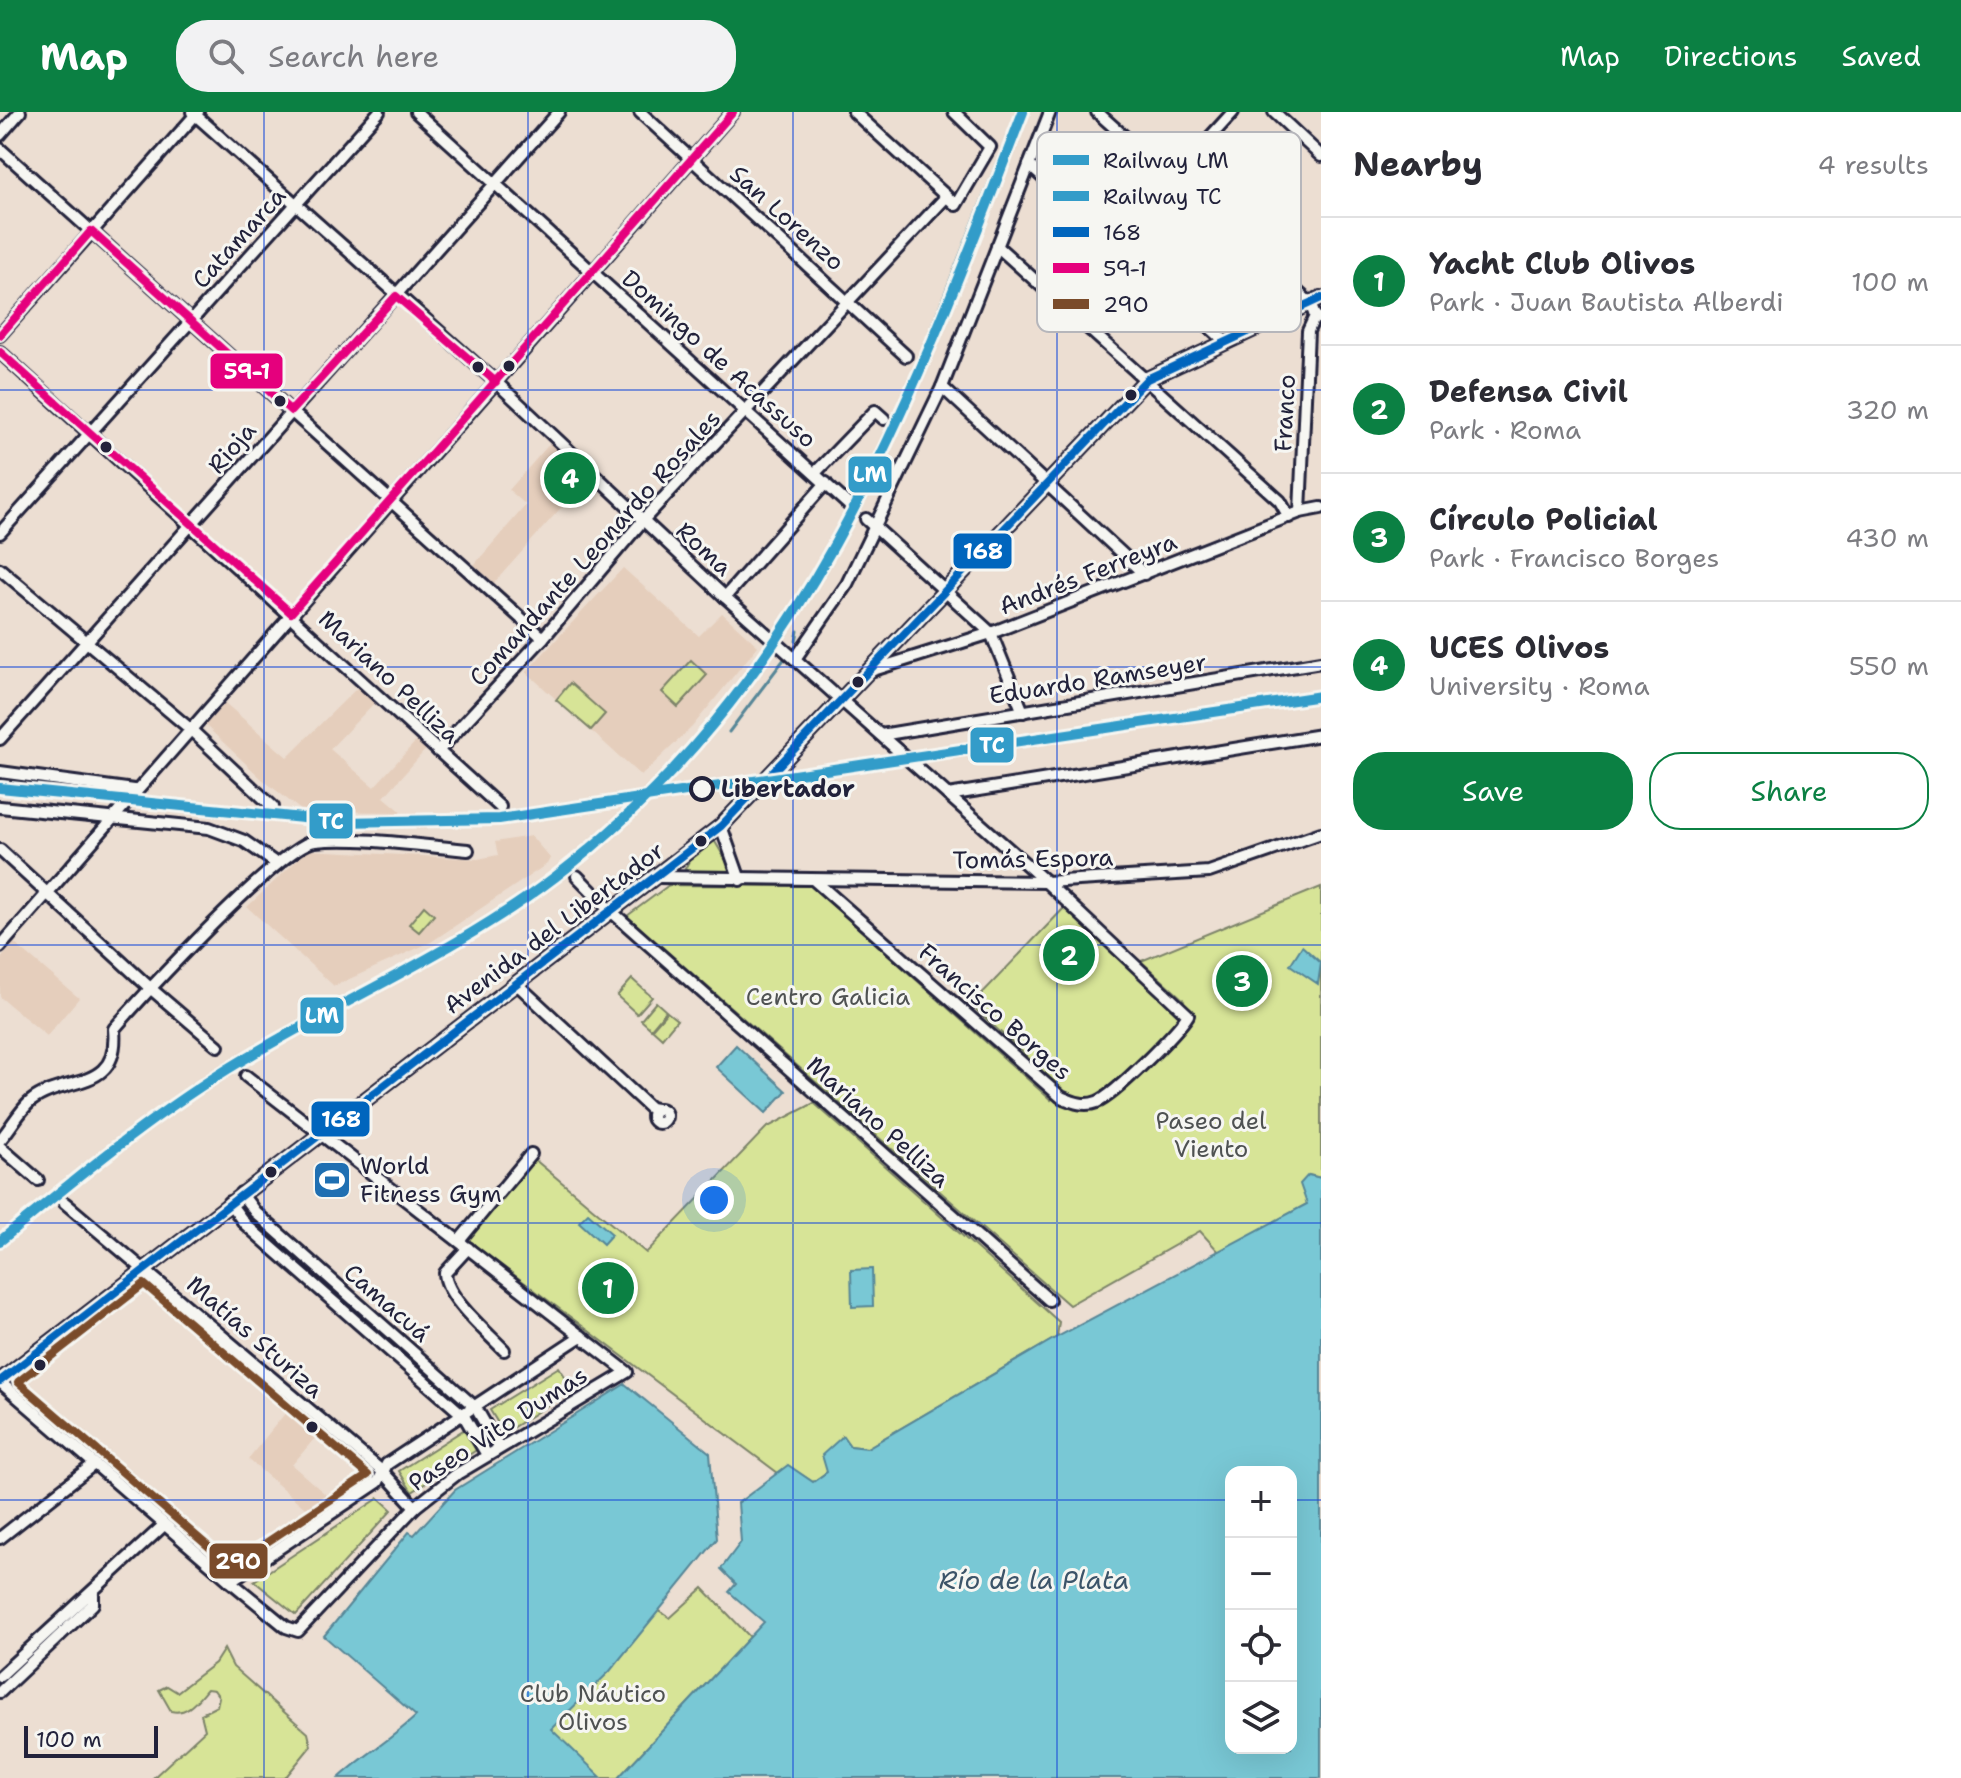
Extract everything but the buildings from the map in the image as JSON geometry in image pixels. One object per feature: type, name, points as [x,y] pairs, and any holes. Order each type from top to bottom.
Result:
[{"type":"main road","name":"Avenida del Libertador","points":[[0,1381],[320,1132],[659,877],[721,826],[1147,379],[1225,341],[1251,332]]},
{"type":"street","points":[[0,135],[20,112]]},
{"type":"street","name":"Catamarca","points":[[0,533],[379,112]]},
{"type":"street","name":"Domingo de Acassuso","points":[[416,112],[852,508]]},
{"type":"street","name":"Rioja","points":[[0,739],[559,112]]},
{"type":"street","name":"San Lorenzo","points":[[640,112],[906,356]]},
{"type":"street","points":[[0,947],[134,790],[733,112]]},
{"type":"street","points":[[854,112],[956,205],[990,147],[954,112]]},
{"type":"street","points":[[1042,132],[1050,112]]},
{"type":"street","points":[[1097,112],[1119,132]]},
{"type":"street","points":[[1215,132],[1233,112]]},
{"type":"street","points":[[1274,112],[1295,132]]},
{"type":"street","points":[[0,335],[195,113]]},
{"type":"street","name":"Roma","points":[[195,113],[396,296],[496,382],[725,597],[1046,882],[1188,1015]]},
{"type":"street","points":[[1301,137],[1321,156]]},
{"type":"street","points":[[795,659],[847,584],[870,526],[883,512],[942,387],[1037,145]]},
{"type":"street","points":[[0,149],[543,638]]},
{"type":"street","points":[[1029,165],[1037,172]]},
{"type":"street","name":"Comandante Leonardo Rosales","points":[[438,751],[543,638],[644,519],[747,411],[847,299],[946,197]]},
{"type":"street","points":[[997,246],[1037,281]]},
{"type":"street","points":[[1301,295],[1317,309]]},
{"type":"street","name":"Franco","points":[[1300,512],[1308,331],[1317,309]]},
{"type":"street","points":[[1094,332],[1280,501],[1289,517]]},
{"type":"street","points":[[1215,332],[1225,341]]},
{"type":"street","name":"Mariano Pelliza","points":[[0,352],[291,613],[500,807]]},
{"type":"street","points":[[942,387],[1144,574]]},
{"type":"street","points":[[815,473],[875,411],[884,419]]},
{"type":"street","points":[[725,597],[826,483]]},
{"type":"street","name":"Andrés Ferreyra","points":[[868,672],[991,633],[1300,512],[1321,508]]},
{"type":"street","points":[[870,526],[991,633],[1023,712]]},
{"type":"street","points":[[0,569],[85,644],[189,728],[273,807]]},
{"type":"street","name":"Eduardo Ramseyer","points":[[881,735],[1321,662]]},
{"type":"street","points":[[948,795],[1321,735]]},
{"type":"street","points":[[0,772],[134,790]]},
{"type":"street","points":[[0,807],[209,828],[244,841],[277,864]]},
{"type":"street","points":[[721,826],[740,880]]},
{"type":"street","name":"Tomás Espora","points":[[659,877],[1046,882],[1209,872],[1321,833]]},
{"type":"street","points":[[0,1140],[31,1101],[97,1077],[116,1048],[114,1029],[149,987],[277,864],[312,841],[468,850]]},
{"type":"street","points":[[0,850],[218,1046]]},
{"type":"street","name":"Mariano Pelliza","points":[[577,876],[612,912],[1049,1300]]},
{"type":"street","name":"Francisco Borges","points":[[814,880],[1061,1097],[1074,1103],[1087,1105],[1110,1094],[1188,1015]]},
{"type":"street","points":[[518,985],[653,1111]]},
{"type":"street","points":[[0,1381],[230,1581],[378,1482],[387,1464],[581,1336],[246,1076]]},
{"type":"street","points":[[0,1147],[5,1158],[38,1180]]},
{"type":"street","points":[[504,1350],[458,1302],[445,1279],[445,1273],[531,1154]]},
{"type":"street","name":"Camacuá","points":[[241,1193],[255,1212],[476,1408],[499,1448]]},
{"type":"street","name":"Camacuá","points":[[229,1202],[245,1224],[464,1416],[487,1455]]},
{"type":"street","name":"Matías Sturiza","points":[[65,1203],[383,1472],[415,1507]]},
{"type":"street","points":[[292,1264],[302,1254]]},
{"type":"street","name":"Paseo Vito Dumas","points":[[230,1581],[286,1627],[298,1631],[415,1507],[487,1455],[627,1372],[581,1336]]},
{"type":"street","points":[[398,1357],[407,1347]]},
{"type":"street","points":[[0,1538],[94,1464]]},
{"type":"street","points":[[0,1676],[93,1594],[164,1525]]},
{"type":"street","points":[[0,1692],[93,1604],[93,1594]]},
{"type":"shaded area","points":[[552,441],[590,475],[494,583],[474,565],[526,505],[509,490]]},
{"type":"shaded area","points":[[623,568],[699,636],[722,613],[758,646],[692,727],[641,776],[526,672]]},
{"type":"shaded area","points":[[359,686],[376,701],[330,749],[374,787],[418,739],[427,748],[384,797],[402,812],[302,811],[262,779],[205,725],[225,703],[287,757]]},
{"type":"shaded area","points":[[531,836],[550,858],[547,864],[431,942],[334,986],[247,907],[308,850],[478,859],[498,855],[495,842]]},
{"type":"shaded area","points":[[14,943],[79,998],[47,1036],[0,997],[0,960]]},
{"type":"shaded area","points":[[291,1406],[320,1432],[292,1465],[332,1500],[311,1513],[248,1459]]},
{"type":"green space","points":[[691,660],[707,675],[678,707],[662,692]]},
{"type":"green space","points":[[570,683],[605,714],[591,730],[556,700]]},
{"type":"green space","points":[[714,840],[731,869],[728,872],[689,872],[685,869],[689,861]]},
{"type":"green space","points":[[669,885],[811,886],[1051,1100],[1061,1088],[971,1005],[1066,906],[1176,1010],[1184,1000],[1141,961],[1321,887],[1321,1178],[1309,1175],[1307,1204],[1219,1252],[1200,1231],[1069,1305],[627,916]]},
{"type":"green space","points":[[424,906],[434,915],[419,932],[409,924]]},
{"type":"green space","points":[[632,979],[652,997],[637,1014],[617,996]]},
{"type":"green space","points":[[656,1002],[666,1011],[651,1029],[641,1020]]},
{"type":"green space","points":[[667,1012],[677,1020],[662,1038],[652,1029]]},
{"type":"green space","points":[[814,1103],[1059,1322],[1057,1337],[867,1448],[850,1446],[842,1436],[827,1472],[813,1482],[788,1466],[778,1473],[461,1235],[528,1154],[646,1253],[766,1128]]},
{"type":"green space","points":[[254,1215],[464,1401],[458,1406],[248,1221]]},
{"type":"green space","points":[[559,1367],[573,1389],[504,1433],[490,1410]]},
{"type":"green space","points":[[465,1429],[478,1449],[412,1492],[399,1471]]},
{"type":"green space","points":[[379,1498],[392,1510],[296,1615],[254,1581]]},
{"type":"green space","name":"Club Náutico Olivos","points":[[703,1588],[750,1637],[618,1778],[576,1778],[452,1660],[622,1654],[657,1609],[670,1618]]},
{"type":"green space","points":[[224,1649],[233,1667],[308,1733],[311,1746],[285,1778],[153,1778],[205,1730],[201,1714],[217,1706],[219,1697],[214,1690],[207,1689],[187,1709],[177,1712],[171,1711],[159,1690],[167,1686],[177,1692],[215,1663]]},
{"type":"water","points":[[1302,946],[1321,963],[1318,984],[1290,965]]},
{"type":"water","points":[[736,1045],[786,1091],[766,1113],[716,1067]]},
{"type":"water","name":"Río de la Plata","points":[[1308,1175],[1321,1178],[1321,1778],[618,1778],[764,1622],[729,1592],[736,1584],[721,1569],[741,1542],[738,1503],[788,1465],[813,1482],[827,1472],[822,1455],[843,1436],[850,1446],[867,1448],[1057,1337],[1307,1204],[1300,1184]]},
{"type":"water","points":[[588,1213],[612,1234],[603,1244],[579,1222]]},
{"type":"water","points":[[872,1269],[873,1306],[852,1307],[851,1270]]},
{"type":"water","points":[[625,1384],[710,1453],[717,1539],[610,1671],[551,1729],[602,1778],[339,1778],[416,1716],[324,1636],[409,1532],[414,1535],[455,1490]]},
{"type":"waterway","points":[[853,504],[917,363],[1017,112]]},
{"type":"waterway","points":[[799,597],[850,511]]},
{"type":"waterway","points":[[796,641],[798,631]]},
{"type":"waterway","points":[[729,732],[785,658]]},
{"type":"rail line","name":"LM","points":[[0,1241],[117,1146],[209,1081],[518,904],[555,877],[644,800],[720,716],[786,625],[843,530],[893,430],[938,326],[1023,112]]},
{"type":"rail line","name":"TC","points":[[0,788],[343,822],[499,819],[1321,696]]},
{"type":"transit line","name":"59-1","points":[[0,352],[291,613],[733,112]]},
{"type":"transit line","name":"59-1","points":[[0,335],[91,231],[291,411],[396,296],[496,382]]},
{"type":"transit line","name":"168","points":[[1301,307],[1321,298]]},
{"type":"transit line","name":"168","points":[[0,1381],[721,826],[1147,379],[1248,332]]},
{"type":"transit line","name":"29O","points":[[144,1284],[368,1475],[231,1566],[18,1382],[144,1284]]},
{"type":"place","name":"UCES Olivos","points":[[570,478]]},
{"type":"place","name":"Libertador","points":[[702,789]]},
{"type":"place","name":"Defensa Civil","points":[[1069,955]]},
{"type":"place","name":"Círculo Policial","points":[[1242,981]]},
{"type":"place","name":"World Fitness Gym","points":[[332,1180]]},
{"type":"place","name":"Yacht Club Olivos","points":[[608,1288]]},
{"type":"park label","name":"Centro Galicia","points":[[828,997]]},
{"type":"park label","name":"Paseo del Viento","points":[[1211,1135]]}]
